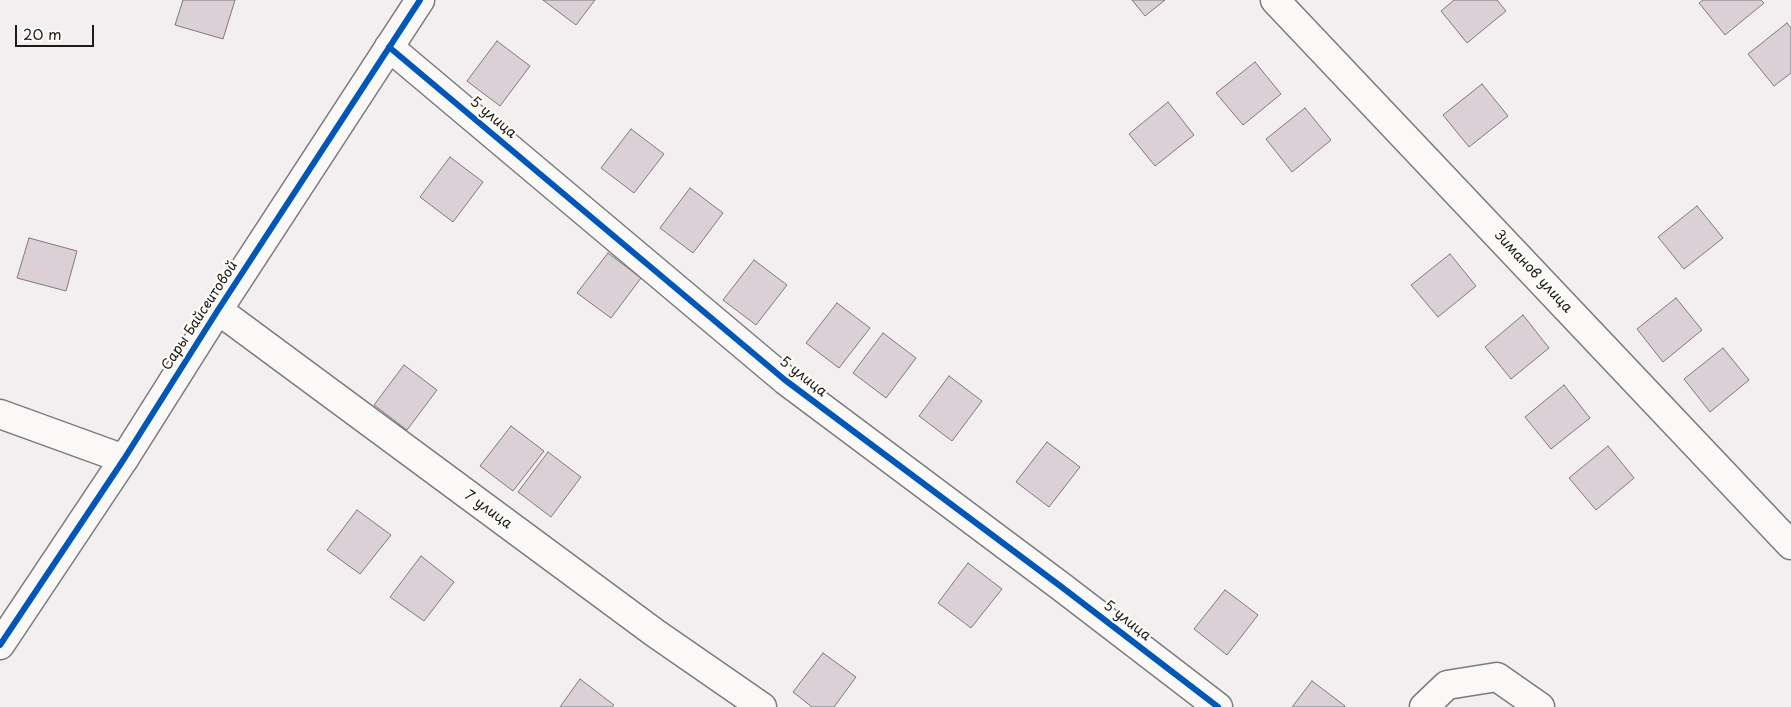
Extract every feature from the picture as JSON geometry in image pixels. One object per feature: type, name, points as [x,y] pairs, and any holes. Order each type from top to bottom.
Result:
[{"type":"street","name":"Сары Байсеитовой","points":[[0,645],[124,459],[218,310],[420,0]]},
{"type":"street","name":"Зиманов улица","points":[[1275,0],[1791,545]]},
{"type":"street","name":"5 улица","points":[[389,47],[785,380],[1055,582],[1218,707]]},
{"type":"street","name":"7 улица","points":[[218,310],[655,633],[762,707]]},
{"type":"street","points":[[0,414],[124,459]]},
{"type":"street","points":[[1424,707],[1447,685],[1497,677],[1540,707]]},
{"type":"building","points":[[183,0],[235,0],[223,39],[175,25]]},
{"type":"building","points":[[543,0],[595,0],[576,25]]},
{"type":"building","points":[[1132,0],[1165,0],[1145,16]]},
{"type":"building","points":[[1454,0],[1497,0],[1506,11],[1467,43],[1441,11]]},
{"type":"building","points":[[1703,0],[1761,0],[1764,3],[1725,35],[1699,3]]},
{"type":"building","points":[[1787,23],[1791,28],[1791,73],[1774,86],[1748,54]]},
{"type":"building","points":[[497,41],[530,66],[500,106],[467,81]]},
{"type":"building","points":[[1255,62],[1281,94],[1243,125],[1216,93]]},
{"type":"building","points":[[1482,84],[1508,116],[1469,147],[1443,115]]},
{"type":"building","points":[[1168,102],[1194,135],[1155,166],[1129,134]]},
{"type":"building","points":[[1305,108],[1331,140],[1292,172],[1266,139]]},
{"type":"building","points":[[631,129],[664,154],[634,193],[601,168]]},
{"type":"building","points":[[450,157],[483,182],[453,222],[420,197]]},
{"type":"building","points":[[690,188],[723,213],[693,253],[660,228]]},
{"type":"building","points":[[1697,206],[1723,238],[1684,269],[1658,237]]},
{"type":"building","points":[[29,238],[77,251],[66,291],[17,278]]},
{"type":"building","points":[[608,253],[641,278],[611,318],[577,293]]},
{"type":"building","points":[[1450,254],[1476,286],[1438,317],[1411,285]]},
{"type":"building","points":[[754,260],[787,285],[756,325],[723,300]]},
{"type":"building","points":[[1676,298],[1702,330],[1663,362],[1637,329]]},
{"type":"building","points":[[837,303],[870,328],[839,368],[806,343]]},
{"type":"building","points":[[1523,315],[1549,348],[1511,379],[1485,347]]},
{"type":"building","points":[[883,333],[916,358],[886,398],[853,373]]},
{"type":"building","points":[[1723,348],[1749,380],[1710,412],[1684,379]]},
{"type":"building","points":[[404,365],[437,390],[407,430],[374,405]]},
{"type":"building","points":[[949,376],[982,401],[952,441],[919,416]]},
{"type":"building","points":[[1564,385],[1590,418],[1551,449],[1525,417]]},
{"type":"building","points":[[511,426],[544,451],[513,491],[480,466]]},
{"type":"building","points":[[1047,442],[1080,467],[1049,507],[1016,482]]},
{"type":"building","points":[[1608,446],[1634,478],[1596,510],[1569,478]]},
{"type":"building","points":[[548,452],[581,477],[551,517],[518,492]]},
{"type":"building","points":[[357,510],[391,535],[360,574],[327,550]]},
{"type":"building","points":[[421,556],[454,582],[424,621],[390,597]]},
{"type":"building","points":[[968,563],[1002,589],[971,628],[938,603]]},
{"type":"building","points":[[1225,590],[1258,615],[1227,655],[1194,629]]},
{"type":"building","points":[[823,653],[856,677],[834,707],[812,707],[793,692]]},
{"type":"building","points":[[580,679],[614,705],[612,707],[560,707]]},
{"type":"building","points":[[1312,681],[1345,706],[1292,707]]},
{"type":"cycle path","points":[[0,645],[124,459],[218,310],[420,0]]},
{"type":"cycle path","points":[[389,47],[785,380],[1063,588],[1218,707]]}]
